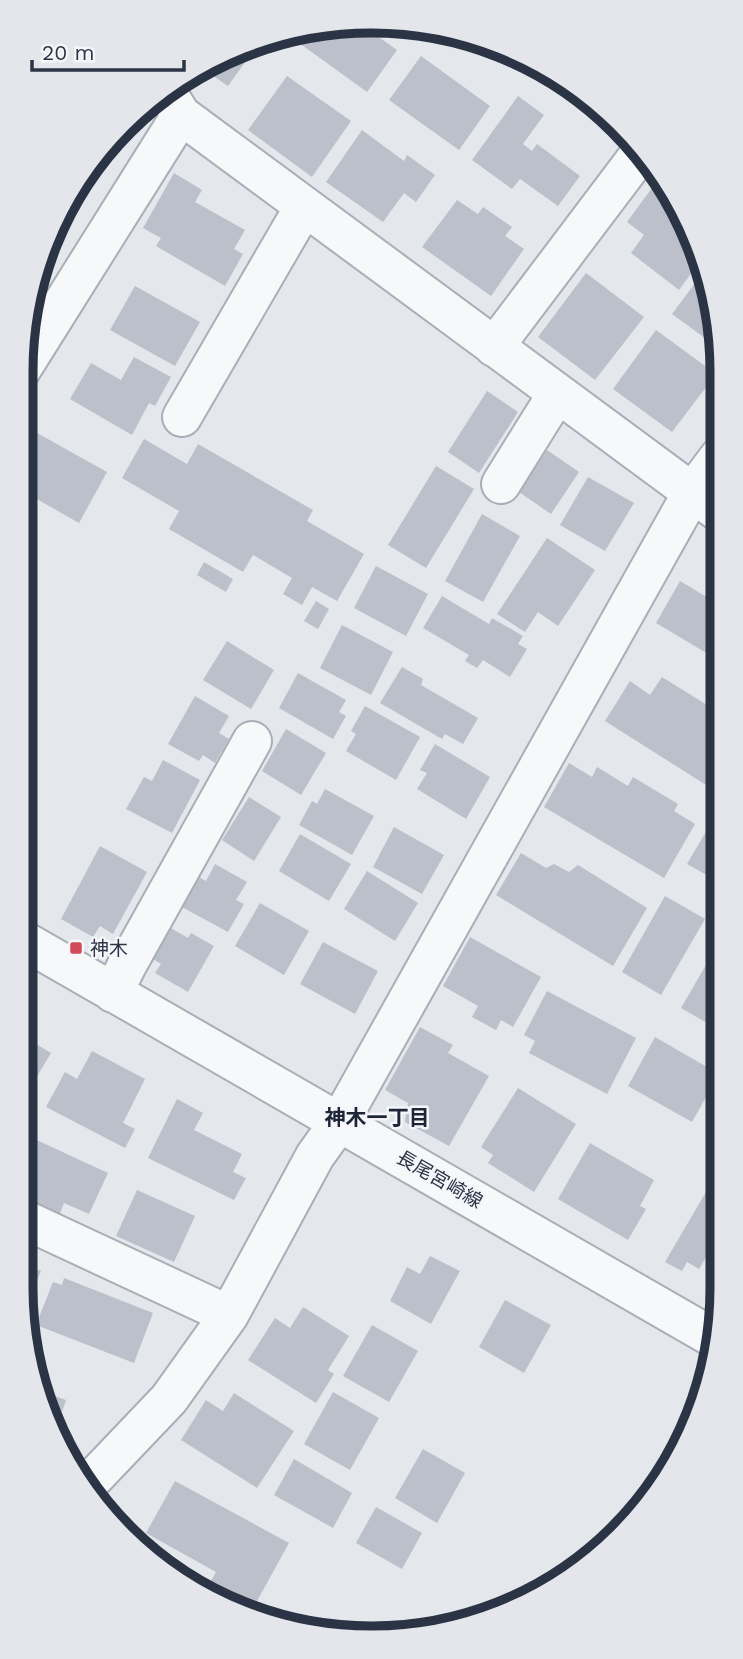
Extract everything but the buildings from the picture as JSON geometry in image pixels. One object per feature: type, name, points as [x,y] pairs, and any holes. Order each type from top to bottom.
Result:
[{"type":"street","points":[[34,347],[174,104],[304,207],[706,503],[340,1121],[315,1156],[229,1315],[169,1399],[93,1479]]},
{"type":"street","points":[[494,347],[635,159]]},
{"type":"street","points":[[182,417],[304,207]]},
{"type":"street","points":[[501,484],[557,394]]},
{"type":"street","points":[[113,993],[253,741]]},
{"type":"street","name":"長尾宮崎線","points":[[33,946],[707,1334]]},
{"type":"street","points":[[33,1224],[229,1315]]},
{"type":"place","name":"神木","points":[[76,948]]},
{"type":"district","name":"神木一丁目","points":[[377,1118]]}]
